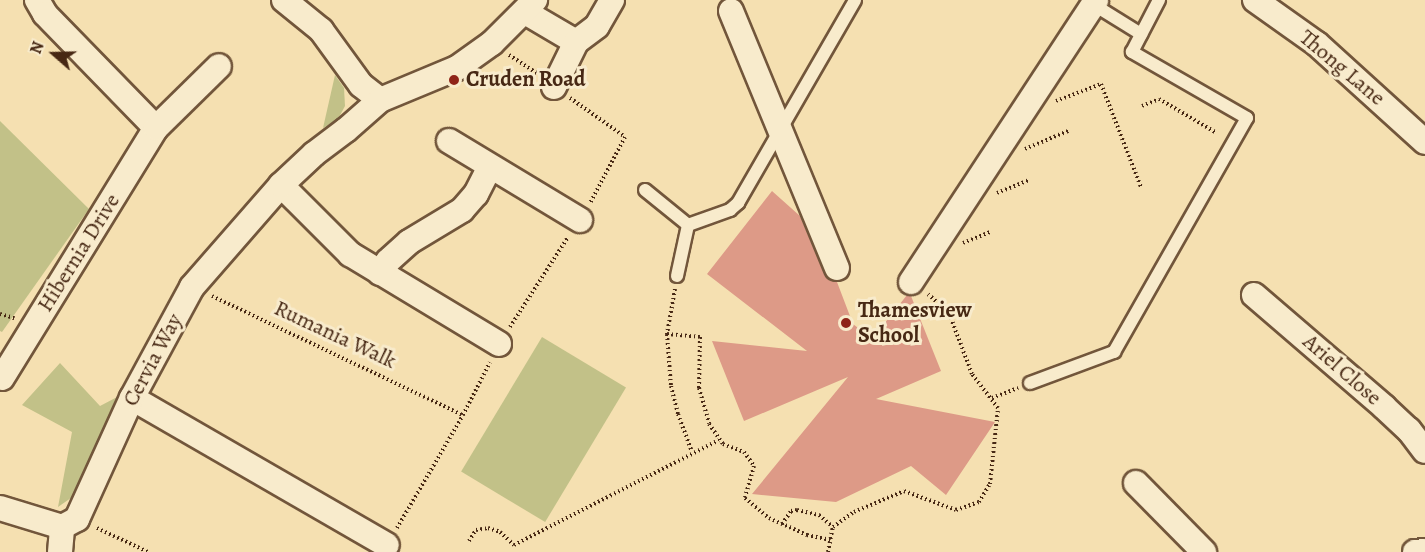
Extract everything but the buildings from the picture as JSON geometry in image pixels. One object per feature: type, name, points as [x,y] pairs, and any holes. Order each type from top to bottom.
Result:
[{"type":"street","points":[[37,0],[45,14],[156,128]]},
{"type":"street","points":[[284,0],[321,30],[356,79],[380,100]]},
{"type":"street","points":[[554,87],[576,42],[597,26],[612,0]]},
{"type":"street","name":"Thong Lane","points":[[1255,0],[1317,44],[1425,142]]},
{"type":"street","points":[[911,282],[1023,113],[1091,1]]},
{"type":"street","points":[[530,6],[576,42]]},
{"type":"street","name":"Cervia Way","points":[[60,552],[69,523],[132,398],[192,287],[281,185],[314,154],[380,100],[456,68],[492,43],[530,6]]},
{"type":"street","points":[[731,11],[837,268]]},
{"type":"street","name":"Hibernia Drive","points":[[2,378],[156,128],[219,66]]},
{"type":"street","points":[[449,141],[580,219]]},
{"type":"street","points":[[380,273],[388,261],[409,242],[462,210],[476,194],[490,167]]},
{"type":"street","points":[[281,185],[339,246],[499,344]]},
{"type":"street","name":"Ariel Close","points":[[1254,295],[1384,407],[1409,430],[1425,451]]},
{"type":"street","points":[[132,398],[387,545]]},
{"type":"street","points":[[1136,483],[1204,552]]},
{"type":"street","points":[[0,508],[69,523]]},
{"type":"street","points":[[1415,552],[1425,551]]},
{"type":"lane","points":[[688,225],[735,207],[855,0]]},
{"type":"lane","points":[[1030,383],[1114,352],[1247,118],[1132,52],[1159,0]]},
{"type":"lane","points":[[1091,1],[1141,34]]},
{"type":"lane","points":[[645,190],[688,225]]},
{"type":"lane","points":[[677,276],[688,225]]},
{"type":"path","points":[[387,545],[463,415],[499,344],[580,219],[625,137],[492,43]]},
{"type":"path","points":[[1023,113],[1101,84],[1141,186]]},
{"type":"path","points":[[1142,106],[1159,99],[1215,132]]},
{"type":"path","points":[[990,163],[1068,131]]},
{"type":"path","points":[[677,276],[667,334],[671,386],[692,452]]},
{"type":"path","points":[[828,552],[832,527],[854,512],[904,490],[950,509],[969,508],[979,502],[990,484],[999,418],[998,408],[972,374],[949,313],[911,282]]},
{"type":"path","name":"Rumania Walk","points":[[192,287],[463,415]]},
{"type":"path","points":[[667,334],[700,337],[701,397],[709,424],[719,440],[744,452],[754,466],[745,498],[761,513],[782,524],[807,535],[830,540]]},
{"type":"path","points":[[992,398],[1030,383]]},
{"type":"path","points":[[470,541],[476,530],[488,528],[500,532],[514,545],[719,440]]},
{"type":"path","points":[[782,524],[791,511],[796,510],[819,515],[832,527]]},
{"type":"path","points":[[69,523],[148,552]]},
{"type":"shaded area","points":[[335,75],[344,88],[345,106],[338,119],[323,128]]},
{"type":"shaded area","points":[[0,121],[89,209],[2,332],[0,331]]},
{"type":"shaded area","points":[[542,337],[626,387],[545,522],[461,472]]},
{"type":"shaded area","points":[[60,363],[100,406],[121,395],[78,493],[58,507],[72,432],[22,405]]},
{"type":"place","name":"Cruden Road","points":[[454,80]]},
{"type":"place","name":"Thamesview School","points":[[846,323]]}]
